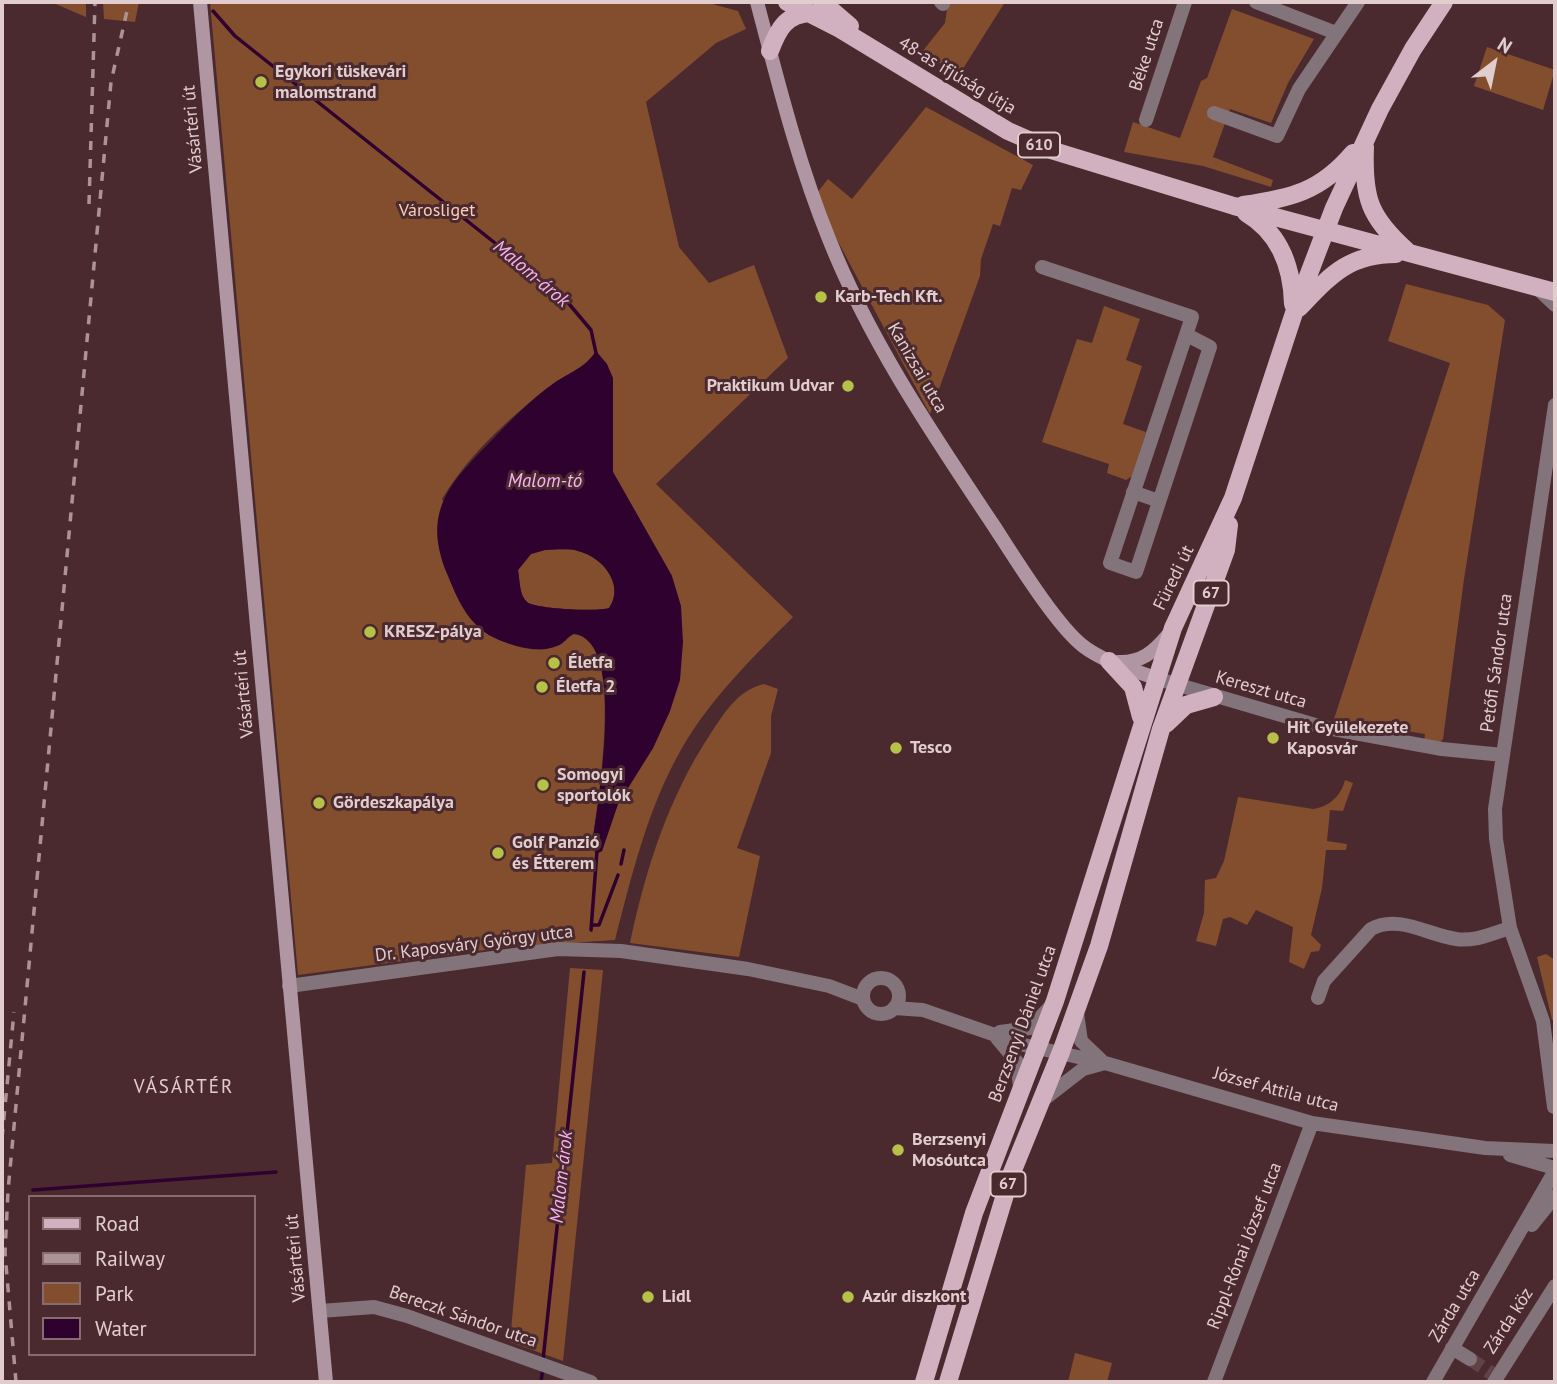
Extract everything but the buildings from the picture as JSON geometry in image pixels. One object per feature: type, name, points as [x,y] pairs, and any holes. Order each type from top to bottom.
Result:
[{"type":"main road","points":[[787,2],[817,7]]},
{"type":"main road","name":"67","points":[[1294,313],[1325,230],[1365,140],[1413,49],[1444,2]]},
{"type":"main road","points":[[770,51],[781,26],[789,17],[817,7]]},
{"type":"main road","name":"48-as ifjúság útja","points":[[817,7],[896,64],[1008,131],[1054,152],[1234,206]]},
{"type":"main road","points":[[1234,206],[1300,195],[1335,172],[1365,140]]},
{"type":"main road","points":[[1365,140],[1364,181],[1367,200],[1375,217],[1388,234],[1410,254]]},
{"type":"main road","points":[[1234,206],[1255,218],[1282,250],[1292,276],[1294,313]]},
{"type":"main road","name":"610","points":[[1234,206],[1555,292]]},
{"type":"main road","points":[[1294,313],[1346,264],[1375,256],[1410,254]]},
{"type":"main road","name":"Füredi út","points":[[1155,678],[1173,628],[1233,498],[1294,313]]},
{"type":"main road","name":"Füredi út","points":[[1176,685],[1226,550],[1233,498]]},
{"type":"main road","points":[[1109,661],[1133,687],[1142,721]]},
{"type":"main road","name":"Berzsenyi Dániel utca","points":[[924,1382],[974,1213],[1055,1001],[1096,877],[1155,678]]},
{"type":"main road","name":"67","points":[[948,1382],[1011,1175],[1061,1052],[1118,884],[1176,685]]},
{"type":"main road","points":[[1161,729],[1186,705],[1214,696]]},
{"type":"street","name":"Vásártéri út","points":[[200,2],[326,1382]]},
{"type":"street","name":"Kanizsai utca","points":[[757,2],[822,223],[875,333],[912,400],[1003,541],[1066,629],[1083,646],[1109,661],[1155,678]]},
{"type":"street","name":"Béke utca","points":[[1146,120],[1185,2]]},
{"type":"street","points":[[1256,2],[1336,33]]},
{"type":"street","points":[[1214,113],[1277,136],[1299,89],[1358,2]]},
{"type":"street","points":[[1042,267],[1192,317],[1133,492],[1110,563],[1136,572],[1210,347],[1186,335]]},
{"type":"street","points":[[1536,288],[1555,305]]},
{"type":"street","name":"Petőfi Sándor utca","points":[[1554,1107],[1543,1021],[1510,928],[1496,839],[1495,809],[1551,458],[1555,405]]},
{"type":"street","points":[[1133,492],[1159,501]]},
{"type":"street","points":[[1109,661],[1130,663],[1146,657],[1173,628]]},
{"type":"street","name":"Kereszt utca","points":[[1155,678],[1356,735],[1442,749],[1503,755]]},
{"type":"street","points":[[1318,998],[1324,981],[1371,929],[1379,925],[1391,922],[1456,939],[1471,940],[1510,928]]},
{"type":"street","name":"Dr. Kaposváry György utca","points":[[289,986],[558,949],[621,951],[748,969],[864,993]]},
{"type":"street","points":[[886,979],[895,985],[896,1002],[885,1013],[876,1013],[866,1006],[864,993],[872,980],[886,979]]},
{"type":"street","points":[[991,1032],[1030,1028],[1055,1001]]},
{"type":"street","points":[[896,1002],[1038,1047]]},
{"type":"street","points":[[1077,1007],[1081,1041],[1105,1063]]},
{"type":"street","points":[[991,1032],[1011,1051],[1017,1062],[1020,1094]]},
{"type":"street","name":"József Attila utca","points":[[1038,1047],[1105,1063],[1312,1123],[1485,1148],[1555,1151]]},
{"type":"street","points":[[1042,1101],[1083,1069],[1105,1063]]},
{"type":"street","name":"Rippl-Rónai József utca","points":[[1213,1382],[1312,1123]]},
{"type":"street","name":"József Attila utca","points":[[1485,1148],[1553,1172]]},
{"type":"street","name":"Zárda utca","points":[[1433,1382],[1511,1251],[1553,1172],[1555,1151]]},
{"type":"street","name":"Zárda utca","points":[[1511,1251],[1555,1196]]},
{"type":"street","name":"Zárda köz","points":[[1497,1379],[1555,1286]]},
{"type":"street","name":"Bereczk Sándor utca","points":[[320,1311],[374,1307],[407,1316],[590,1382]]},
{"type":"street","name":"Zárda köz","points":[[1452,1348],[1470,1359]]},
{"type":"green space","points":[[51,2],[86,2],[86,17]]},
{"type":"green space","points":[[103,2],[139,2],[135,22],[104,19]]},
{"type":"green space","name":"Városliget","points":[[210,2],[705,2],[738,11],[746,29],[716,43],[646,102],[679,247],[709,283],[754,265],[788,358],[656,484],[793,617],[719,695],[682,748],[650,817],[615,940],[507,947],[298,975]],"holes":[[[588,363],[613,378],[613,472],[672,576],[670,711],[653,748],[618,804],[602,851],[596,854],[592,845],[602,766],[604,697],[601,668],[593,645],[580,634],[576,634],[547,649],[515,646],[442,499],[488,440],[547,390]]]},
{"type":"green space","points":[[948,2],[1005,2],[959,75],[922,52],[945,23]]},
{"type":"green space","points":[[1232,9],[1314,39],[1288,83],[1271,123],[1230,109],[1213,157],[1273,180],[1271,187],[1203,166],[1124,152],[1133,122],[1180,138],[1201,81],[1207,78]]},
{"type":"green space","points":[[1487,47],[1555,70],[1543,110],[1474,86]]},
{"type":"green space","points":[[926,107],[1033,165],[1021,190],[1012,188],[1000,226],[993,224],[981,259],[980,276],[930,414],[835,236],[817,193],[828,179],[852,199]]},
{"type":"green space","points":[[1406,284],[1488,305],[1505,320],[1464,579],[1443,739],[1439,743],[1424,742],[1425,734],[1334,719],[1450,363],[1388,341]]},
{"type":"green space","points":[[1104,306],[1140,319],[1126,360],[1142,366],[1123,424],[1146,432],[1132,476],[1126,480],[1107,473],[1109,464],[1042,442],[1077,339],[1092,343]]},
{"type":"green space","points":[[545,550],[578,551],[596,559],[613,581],[613,599],[609,608],[567,609],[527,602],[521,591],[518,570],[531,554]]},
{"type":"green space","points":[[764,684],[778,689],[771,716],[771,753],[737,848],[760,856],[739,957],[630,943],[651,861],[682,783],[727,710],[747,691]]},
{"type":"green space","points":[[1345,780],[1353,783],[1343,811],[1330,810],[1327,841],[1347,844],[1346,850],[1326,850],[1322,888],[1311,935],[1321,945],[1319,951],[1311,952],[1304,969],[1289,962],[1293,927],[1256,910],[1247,925],[1230,917],[1223,919],[1216,946],[1196,941],[1204,913],[1205,880],[1216,878],[1224,861],[1238,797],[1313,809],[1334,800]]},
{"type":"green space","points":[[1546,954],[1555,960],[1555,1019],[1552,1020],[1537,957]]},
{"type":"green space","points":[[570,968],[603,970],[563,1361],[510,1342],[526,1165],[552,1163]]},
{"type":"green space","points":[[1075,1353],[1112,1363],[1107,1382],[1068,1382]]},
{"type":"water","name":"Malom-tó","points":[[596,351],[607,364],[613,378],[613,472],[672,576],[681,606],[683,642],[680,680],[670,711],[653,748],[618,804],[602,851],[596,854],[592,845],[603,763],[605,694],[600,665],[590,644],[574,634],[557,646],[535,649],[499,640],[480,629],[457,596],[440,554],[437,534],[444,501],[463,471],[529,403],[592,357]],"holes":[[[545,550],[578,551],[596,559],[613,581],[613,599],[609,608],[567,609],[527,602],[521,591],[518,570],[531,554]]]},
{"type":"waterway","name":"Malom-árok","points":[[213,11],[235,36],[564,298],[591,330],[596,353]]},
{"type":"waterway","points":[[621,864],[624,850]]},
{"type":"waterway","name":"Malom-árok","points":[[591,930],[597,851]]},
{"type":"waterway","points":[[592,925],[599,925],[618,875]]},
{"type":"waterway","name":"Malom-árok","points":[[543,1360],[584,972]]},
{"type":"waterway","points":[[33,1190],[276,1172]]},
{"type":"waterway","name":"Malom-árok","points":[[541,1382],[543,1367]]},
{"type":"tunnel","points":[[1470,1359],[1491,1373]]},
{"type":"railway","points":[[89,204],[95,2]]},
{"type":"railway","points":[[16,1382],[5,1253],[8,1191],[111,82],[129,2]]},
{"type":"railway","points":[[2,1138],[14,1012]]},
{"type":"place","name":"Egykori tüskevári malomstrand","points":[[261,82]]},
{"type":"place","name":"Karb-Tech Kft.","points":[[821,297]]},
{"type":"place","name":"Praktikum Udvar","points":[[848,386]]},
{"type":"place","name":"KRESZ-pálya","points":[[370,632]]},
{"type":"place","name":"Életfa","points":[[554,663]]},
{"type":"place","name":"Életfa 2","points":[[542,687]]},
{"type":"place","name":"Hit Gyülekezete Kaposvár","points":[[1273,738]]},
{"type":"place","name":"Tesco","points":[[896,748]]},
{"type":"place","name":"Somogyi sportolók","points":[[543,785]]},
{"type":"place","name":"Gördeszkapálya","points":[[319,803]]},
{"type":"place","name":"Golf Panzió és Étterem","points":[[498,853]]},
{"type":"place","name":"Berzsenyi Mosóutca","points":[[898,1150]]},
{"type":"place","name":"Lidl","points":[[648,1297]]},
{"type":"place","name":"Azúr diszkont","points":[[848,1297]]},
{"type":"district","name":"VÁSÁRTÉR","points":[[184,1088]]}]
